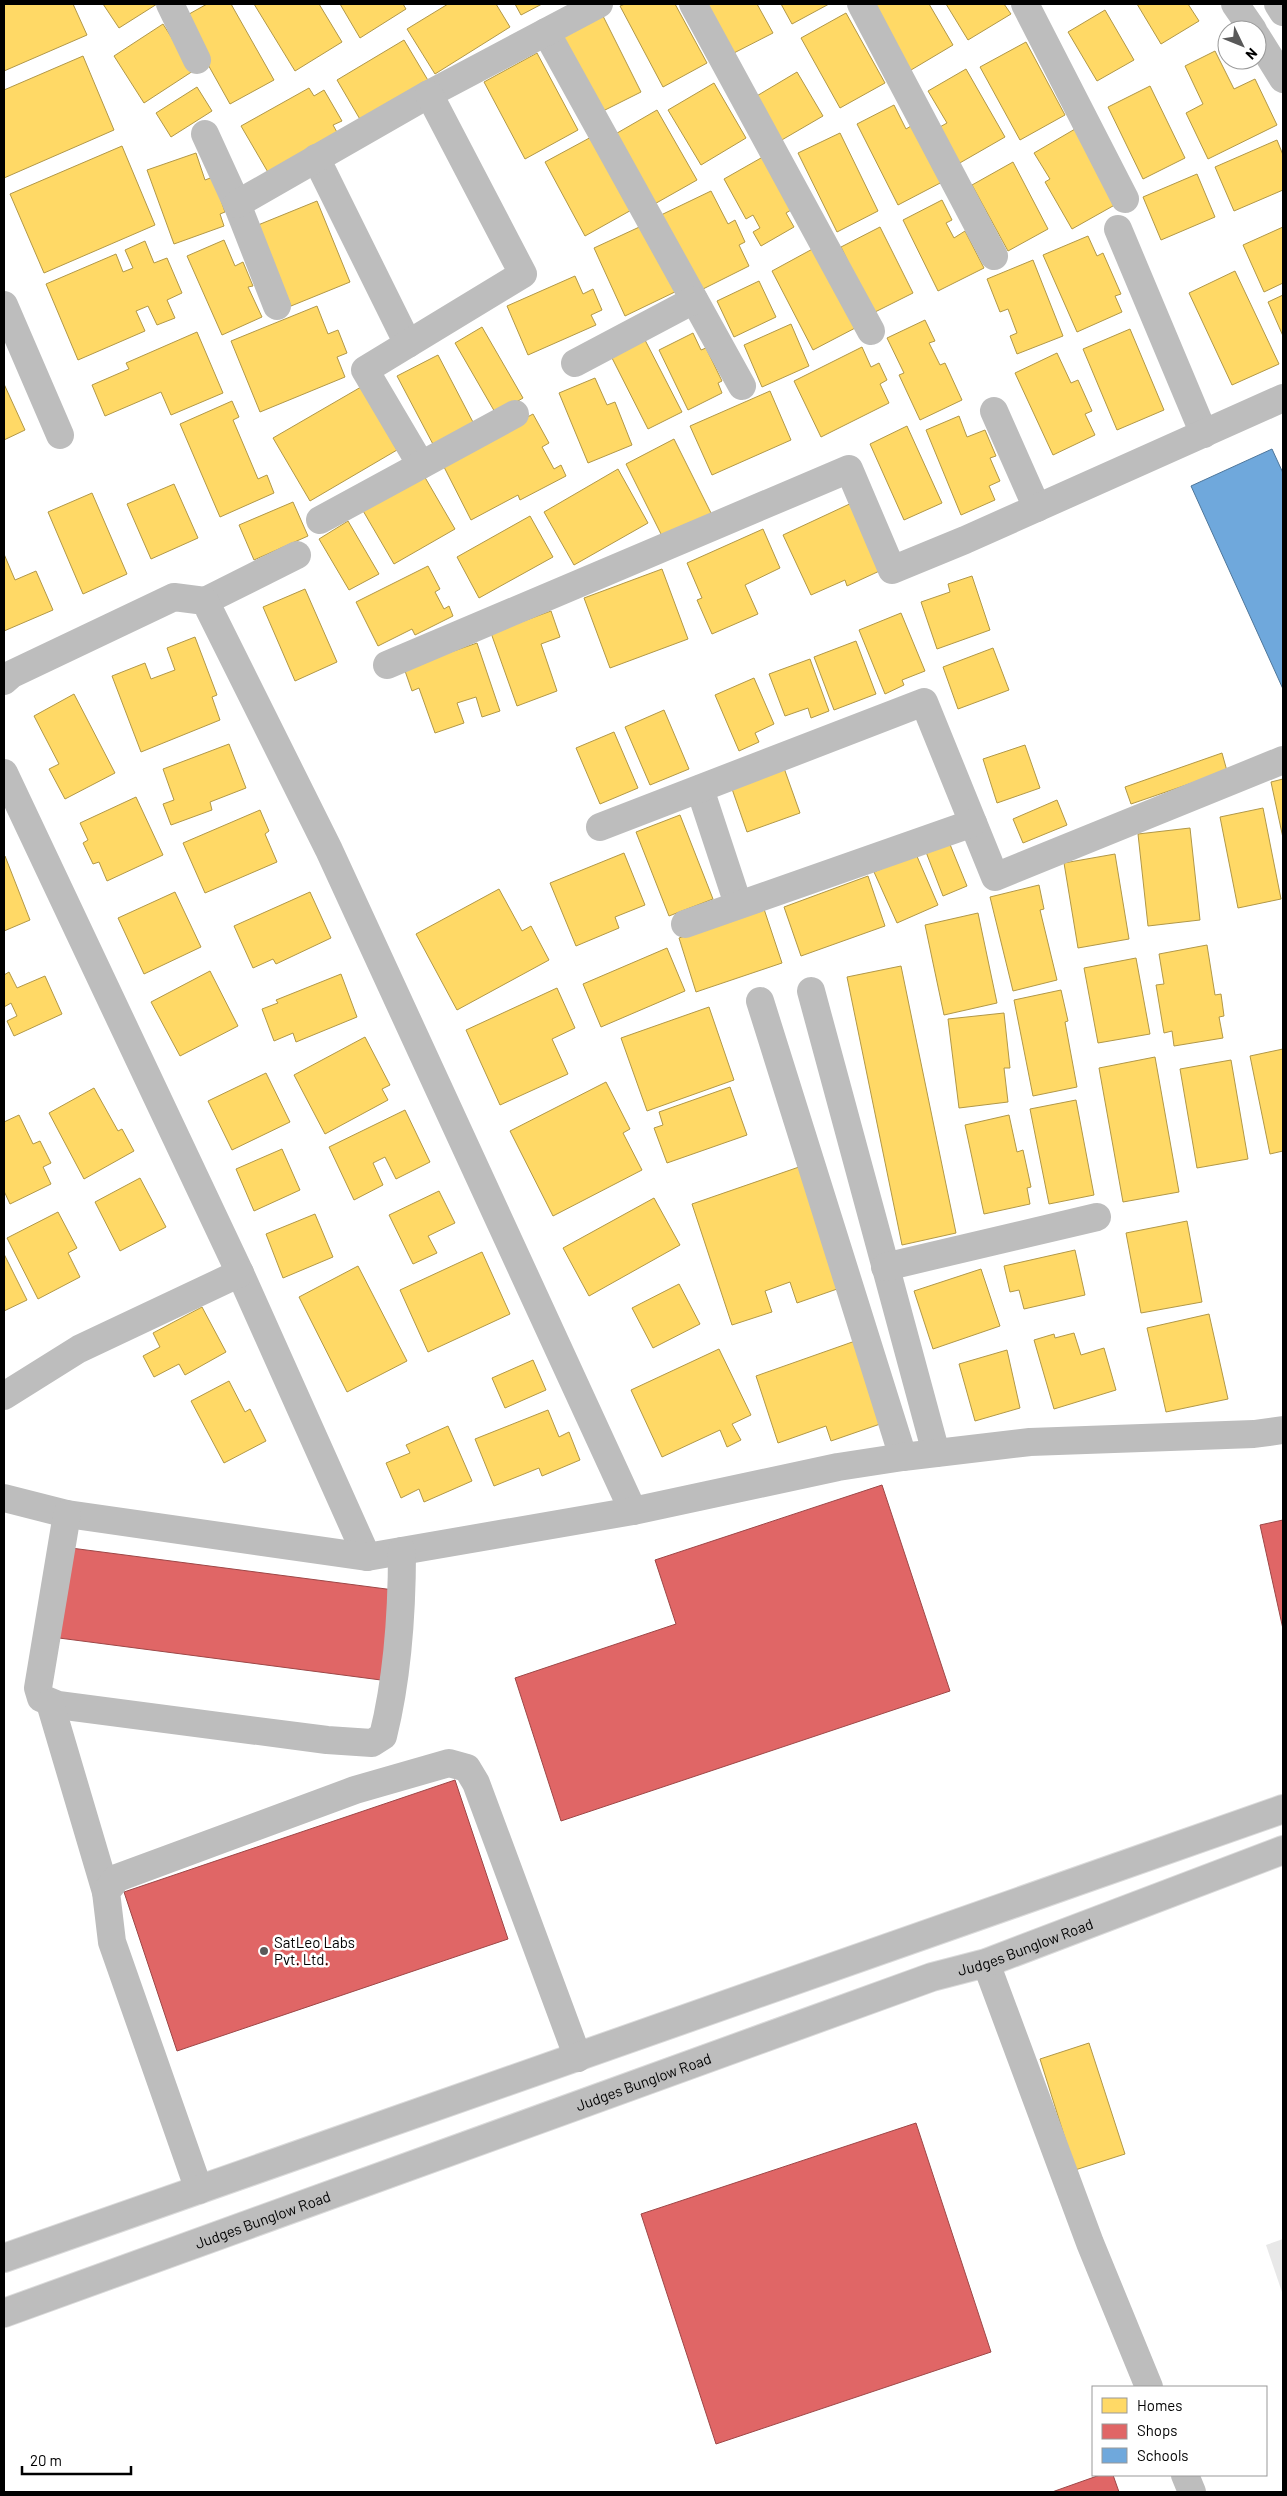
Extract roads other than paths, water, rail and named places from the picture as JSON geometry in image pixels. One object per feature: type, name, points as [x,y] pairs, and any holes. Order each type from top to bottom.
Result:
[{"type":"street","points":[[170,4],[197,60]]},
{"type":"street","points":[[237,204],[429,94],[599,4]]},
{"type":"street","points":[[693,4],[871,331]]},
{"type":"street","points":[[861,4],[994,256]]},
{"type":"street","points":[[1025,4],[1125,199]]},
{"type":"street","points":[[1235,4],[1245,20]]},
{"type":"street","points":[[1278,4],[1283,12]]},
{"type":"street","points":[[546,32],[742,386]]},
{"type":"street","points":[[1267,53],[1283,79]]},
{"type":"street","points":[[421,465],[365,370],[523,274],[429,94]]},
{"type":"street","points":[[205,134],[237,204],[276,306]]},
{"type":"street","points":[[316,158],[408,344]]},
{"type":"street","points":[[1118,229],[1204,434]]},
{"type":"street","points":[[575,363],[694,300]]},
{"type":"street","points":[[4,305],[60,435]]},
{"type":"street","points":[[387,665],[849,469],[892,570],[1037,508],[1283,398]]},
{"type":"street","points":[[994,411],[1037,508]]},
{"type":"street","points":[[320,520],[515,414]]},
{"type":"street","points":[[4,681],[12,674],[174,597],[205,601],[296,555]]},
{"type":"street","points":[[205,601],[333,859],[633,1511]]},
{"type":"street","points":[[600,827],[924,702],[995,877],[1283,760]]},
{"type":"street","points":[[4,773],[240,1272],[367,1557]]},
{"type":"street","points":[[700,789],[738,904]]},
{"type":"street","points":[[685,924],[972,823]]},
{"type":"street","points":[[811,991],[936,1453]]},
{"type":"street","points":[[760,1002],[903,1457]]},
{"type":"street","points":[[885,1267],[1097,1216]]},
{"type":"street","points":[[4,1396],[79,1349],[240,1272]]},
{"type":"street","points":[[4,1498],[67,1514],[367,1557],[633,1511],[838,1467],[903,1457],[1030,1442],[1254,1434],[1283,1430]]},
{"type":"street","points":[[67,1514],[38,1688],[41,1698],[50,1703],[186,1723],[327,1740],[372,1742],[383,1736],[392,1700],[402,1592],[402,1551]]},
{"type":"street","points":[[50,1703],[106,1892],[112,1942],[199,2190]]},
{"type":"street","points":[[372,1742],[388,1781]]},
{"type":"street","points":[[106,1892],[117,1878],[355,1790],[449,1762],[467,1768],[483,1800],[578,2058]]},
{"type":"street","points":[[4,2258],[1283,1809]]},
{"type":"street","name":"Judges Bunglow Road","points":[[4,2313],[923,1981],[986,1963],[1283,1850]]},
{"type":"street","points":[[986,1963],[1090,2243],[1149,2386]]},
{"type":"street","points":[[1185,2476],[1192,2492]]},
{"type":"place","name":"SatLeo Labs Pvt. Ltd.","points":[[264,1951]]}]
